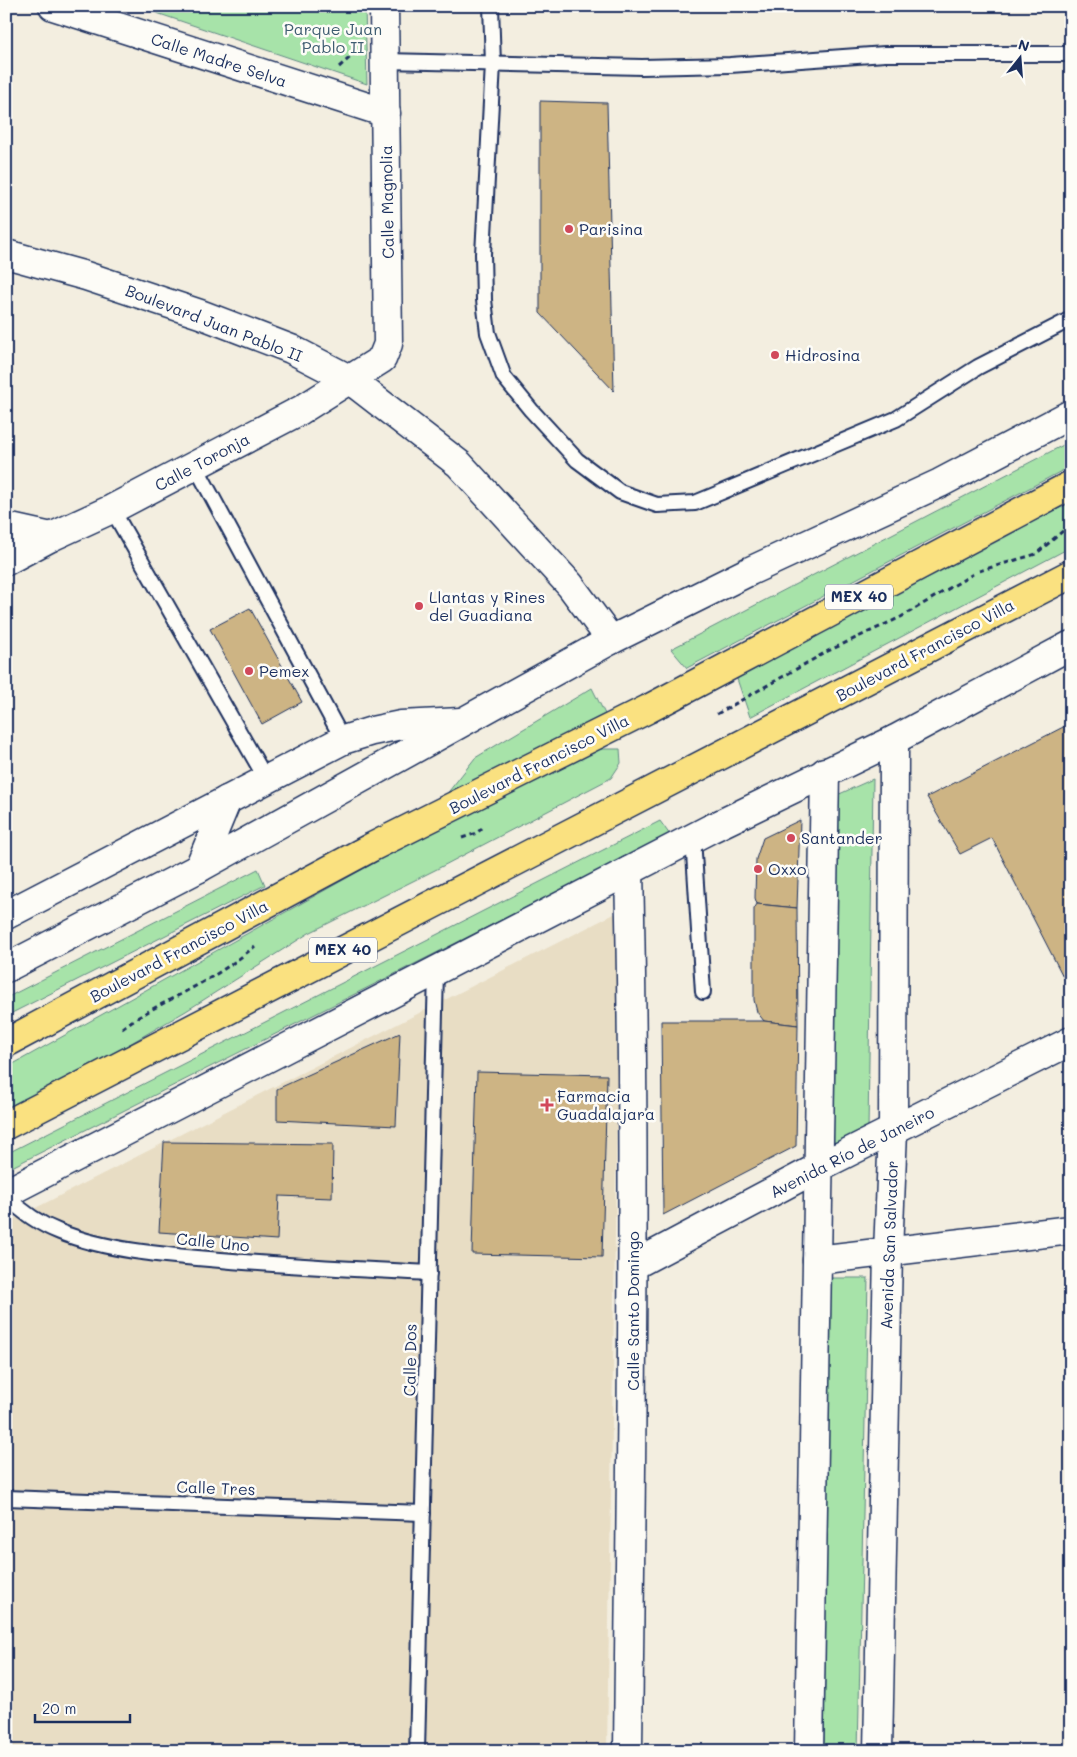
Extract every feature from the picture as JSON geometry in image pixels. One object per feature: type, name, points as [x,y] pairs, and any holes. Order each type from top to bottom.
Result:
[{"type":"main road","name":"Boulevard Francisco Villa","points":[[6,1042],[372,847],[648,709],[1071,485]]},
{"type":"main road","name":"Boulevard Francisco Villa","points":[[6,1125],[1071,574]]},
{"type":"street","name":"Calle Madre Selva","points":[[53,6],[386,113]]},
{"type":"street","name":"Calle Magnolia","points":[[349,379],[382,358],[388,344],[384,6]]},
{"type":"street","name":"Boulevard Juan Pablo II","points":[[6,254],[86,276],[200,314],[290,349],[349,379],[459,464],[570,585],[611,640]]},
{"type":"street","name":"Calle Toronja","points":[[6,561],[301,410],[349,379]]},
{"type":"street","points":[[6,968],[199,868],[611,640],[750,571],[940,483],[1071,414]]},
{"type":"street","points":[[6,527],[50,537]]},
{"type":"street","points":[[6,1195],[629,871],[825,772],[894,740],[1071,645]]},
{"type":"street","points":[[6,915],[266,778],[343,740],[372,730],[401,725],[461,722]]},
{"type":"street","name":"Avenida San Salvador","points":[[878,1751],[888,1252],[893,1131],[894,740]]},
{"type":"street","points":[[809,1751],[817,1168],[825,772]]},
{"type":"street","points":[[199,868],[226,800]]},
{"type":"street","name":"Calle Santo Domingo","points":[[628,1751],[634,1265],[633,1041],[629,871]]},
{"type":"street","name":"Avenida Río de Janeiro","points":[[634,1265],[817,1168],[1071,1041]]},
{"type":"street","points":[[817,1260],[1071,1230]]},
{"type":"lane","points":[[491,6],[493,64],[483,254],[484,300],[488,333],[504,377],[531,410],[578,460],[620,492],[658,505],[695,503],[896,419],[978,367],[1071,319]]},
{"type":"lane","points":[[385,61],[652,67],[730,65],[885,54],[1071,54]]},
{"type":"lane","points":[[195,465],[343,740]]},
{"type":"lane","points":[[112,508],[266,778]]},
{"type":"lane","points":[[694,838],[703,992]]},
{"type":"lane","name":"Calle Dos","points":[[418,1751],[436,971]]},
{"type":"lane","name":"Calle Uno","points":[[6,1195],[36,1221],[60,1232],[127,1249],[172,1256],[279,1266],[429,1273]]},
{"type":"lane","name":"Calle Tres","points":[[6,1498],[424,1513]]},
{"type":"path","points":[[161,6],[180,13]]},
{"type":"path","points":[[330,64],[339,67],[358,50]]},
{"type":"path","points":[[718,714],[828,651],[901,617],[978,571],[1036,554],[1071,524]]},
{"type":"path","points":[[461,839],[477,833],[484,826]]},
{"type":"path","points":[[114,1034],[138,1016],[190,990],[237,962],[257,944]]},
{"type":"shaded area","points":[[620,911],[607,1751],[6,1751],[6,1223]]},
{"type":"green space","name":"Parque Juan Pablo II","points":[[136,6],[365,6],[367,84]]},
{"type":"green space","points":[[1071,441],[1071,466],[687,668],[671,649]]},
{"type":"green space","points":[[1071,502],[1071,547],[750,717],[736,676]]},
{"type":"green space","points":[[592,688],[605,714],[446,795],[475,758]]},
{"type":"green space","points":[[596,749],[620,749],[621,763],[611,778],[437,869],[309,933],[186,1011],[41,1096],[6,1113],[6,1068],[458,816]]},
{"type":"green space","points":[[873,779],[868,1131],[830,1148],[835,796]]},
{"type":"green space","points":[[660,821],[670,835],[6,1170],[6,1154]]},
{"type":"green space","points":[[258,869],[265,885],[6,1016],[6,998]]},
{"type":"green space","points":[[829,1278],[868,1278],[858,1751],[824,1751]]},
{"type":"building","points":[[540,101],[607,103],[614,391],[540,313]]},
{"type":"building","points":[[250,608],[302,702],[262,724],[210,629]]},
{"type":"building","points":[[1071,723],[1071,992],[992,838],[960,854],[927,797]]},
{"type":"building","points":[[800,820],[797,908],[757,904],[755,898],[756,859],[763,838]]},
{"type":"building","points":[[757,904],[797,908],[798,1025],[764,1021],[757,1012],[754,1000],[754,909]]},
{"type":"building","points":[[661,1021],[764,1021],[798,1025],[796,1146],[663,1215]]},
{"type":"building","points":[[400,1033],[396,1126],[277,1120],[277,1089]]},
{"type":"building","points":[[477,1072],[607,1075],[602,1257],[472,1254]]},
{"type":"building","points":[[164,1142],[333,1144],[332,1198],[279,1196],[277,1240],[159,1232]]},
{"type":"place","name":"Parisina","points":[[569,229]]},
{"type":"place","name":"Hidrosina","points":[[775,355]]},
{"type":"place","name":"Llantas y Rines del Guadiana","points":[[419,606]]},
{"type":"place","name":"Pemex","points":[[249,671]]},
{"type":"place","name":"Santander","points":[[791,838]]},
{"type":"place","name":"Oxxo","points":[[758,869]]},
{"type":"place","name":"Farmacia Guadalajara","points":[[547,1105]]}]
